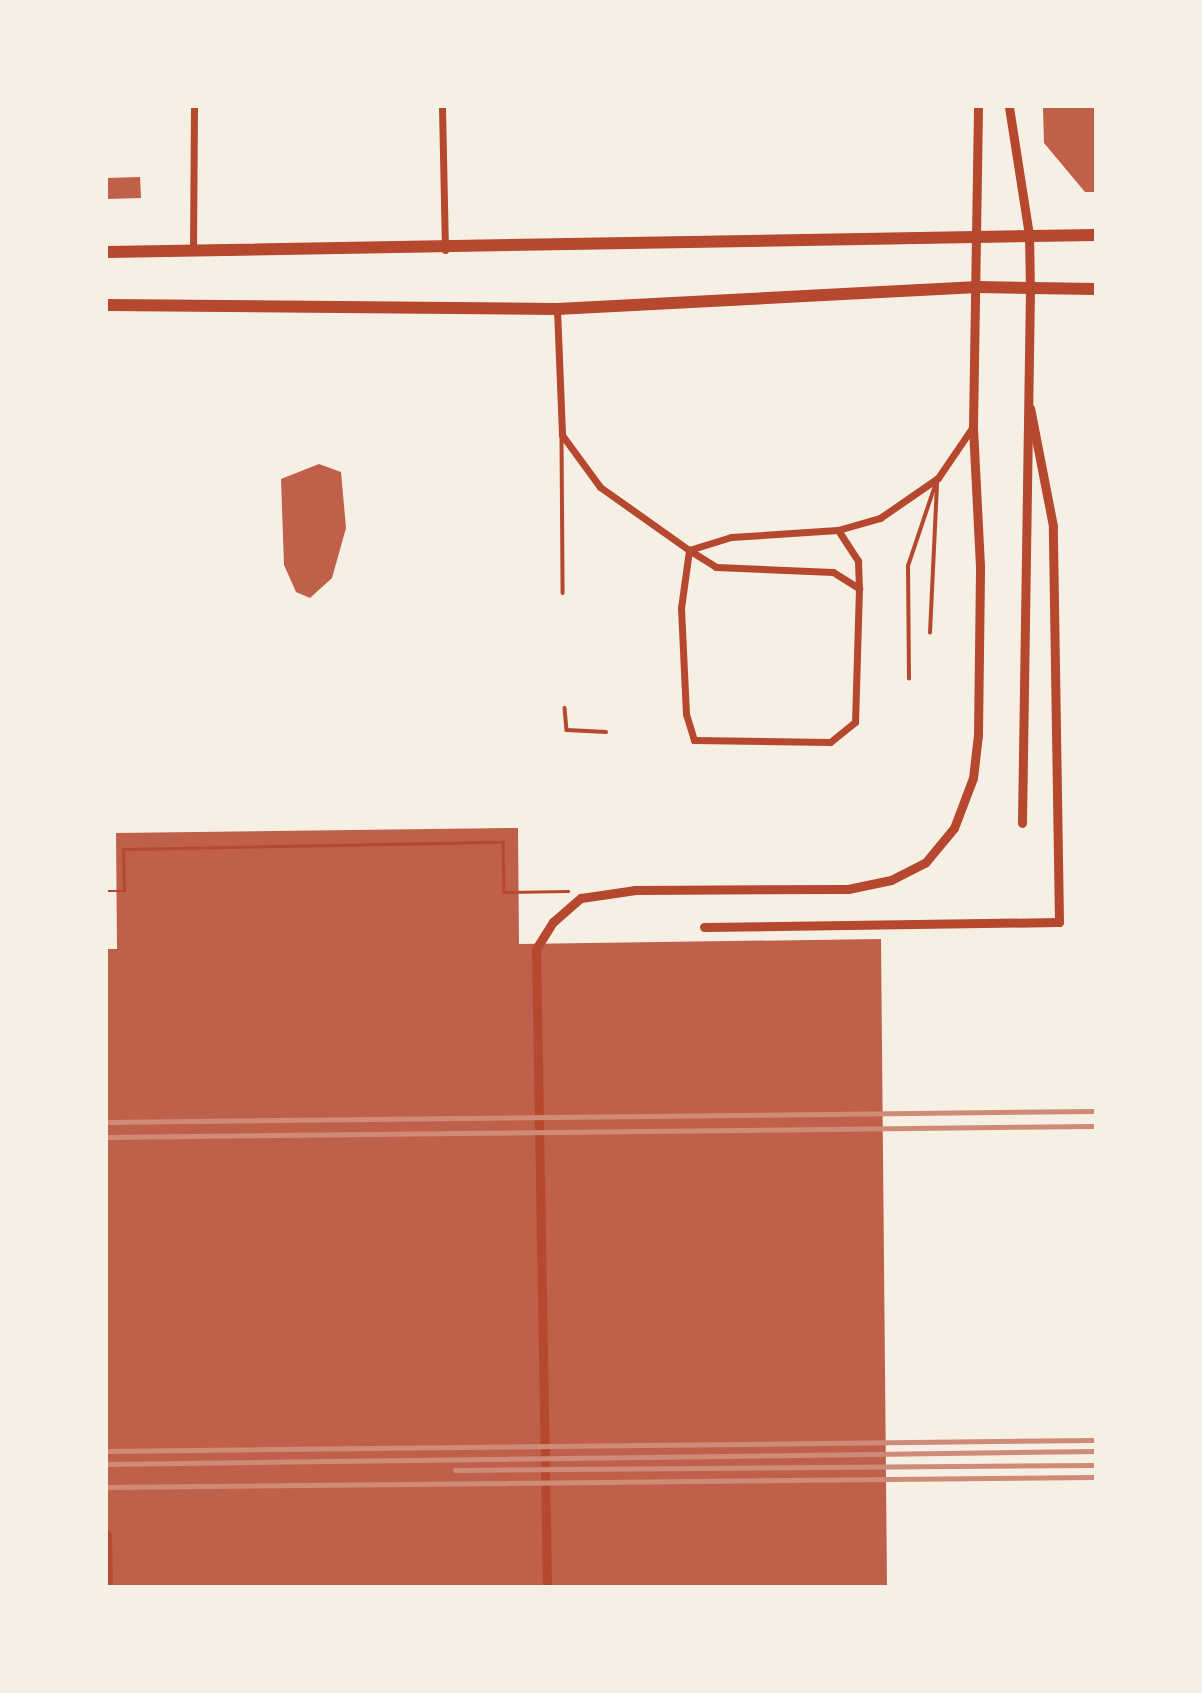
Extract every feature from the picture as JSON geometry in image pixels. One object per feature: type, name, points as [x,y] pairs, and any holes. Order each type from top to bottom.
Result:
[{"type":"main road","points":[[107,252],[445,250],[976,234],[1095,235]]},
{"type":"main road","points":[[107,305],[556,309],[977,287],[1095,289]]},
{"type":"street","points":[[192,251],[194,107]]},
{"type":"street","points":[[442,107],[445,250]]},
{"type":"street","points":[[547,1586],[536,949],[553,922],[581,898],[635,890],[848,889],[891,880],[925,863],[954,828],[973,778],[980,566],[973,427],[978,107]]},
{"type":"street","points":[[1009,107],[1029,234],[1030,289],[1022,823]]},
{"type":"street","points":[[556,309],[562,435],[600,487],[649,516],[689,550],[716,567],[833,572],[859,588]]},
{"type":"street","points":[[704,927],[1059,922],[1053,526],[1030,408]]},
{"type":"street","points":[[689,550],[731,537],[838,530],[880,518],[938,478],[973,427]]},
{"type":"street","points":[[689,550],[681,608],[686,714],[694,740],[831,742],[855,722],[858,561],[838,530]]},
{"type":"street","points":[[107,1535],[108,1586]]},
{"type":"lane","points":[[562,435],[563,593]]},
{"type":"lane","points":[[930,633],[938,478]]},
{"type":"lane","points":[[909,679],[908,566],[938,478]]},
{"type":"lane","points":[[565,708],[567,730],[606,732]]},
{"type":"path","points":[[107,891],[124,891],[123,849],[503,842],[504,892],[582,891]]},
{"type":"building","points":[[1043,107],[1095,107],[1095,192],[1085,192],[1044,143]]},
{"type":"building","points":[[140,177],[141,198],[107,199],[107,178]]},
{"type":"building","points":[[319,464],[341,472],[346,528],[332,578],[310,598],[296,592],[284,565],[281,479]]},
{"type":"building","points":[[518,828],[519,944],[881,939],[887,1586],[107,1586],[107,949],[117,949],[116,833]]},
{"type":"railway","points":[[107,1122],[1095,1111]]},
{"type":"railway","points":[[107,1137],[1095,1126]]},
{"type":"railway","points":[[107,1451],[1095,1440]]},
{"type":"railway","points":[[107,1464],[1095,1451]]},
{"type":"railway","points":[[455,1470],[1095,1465]]},
{"type":"railway","points":[[107,1487],[1095,1477]]}]
